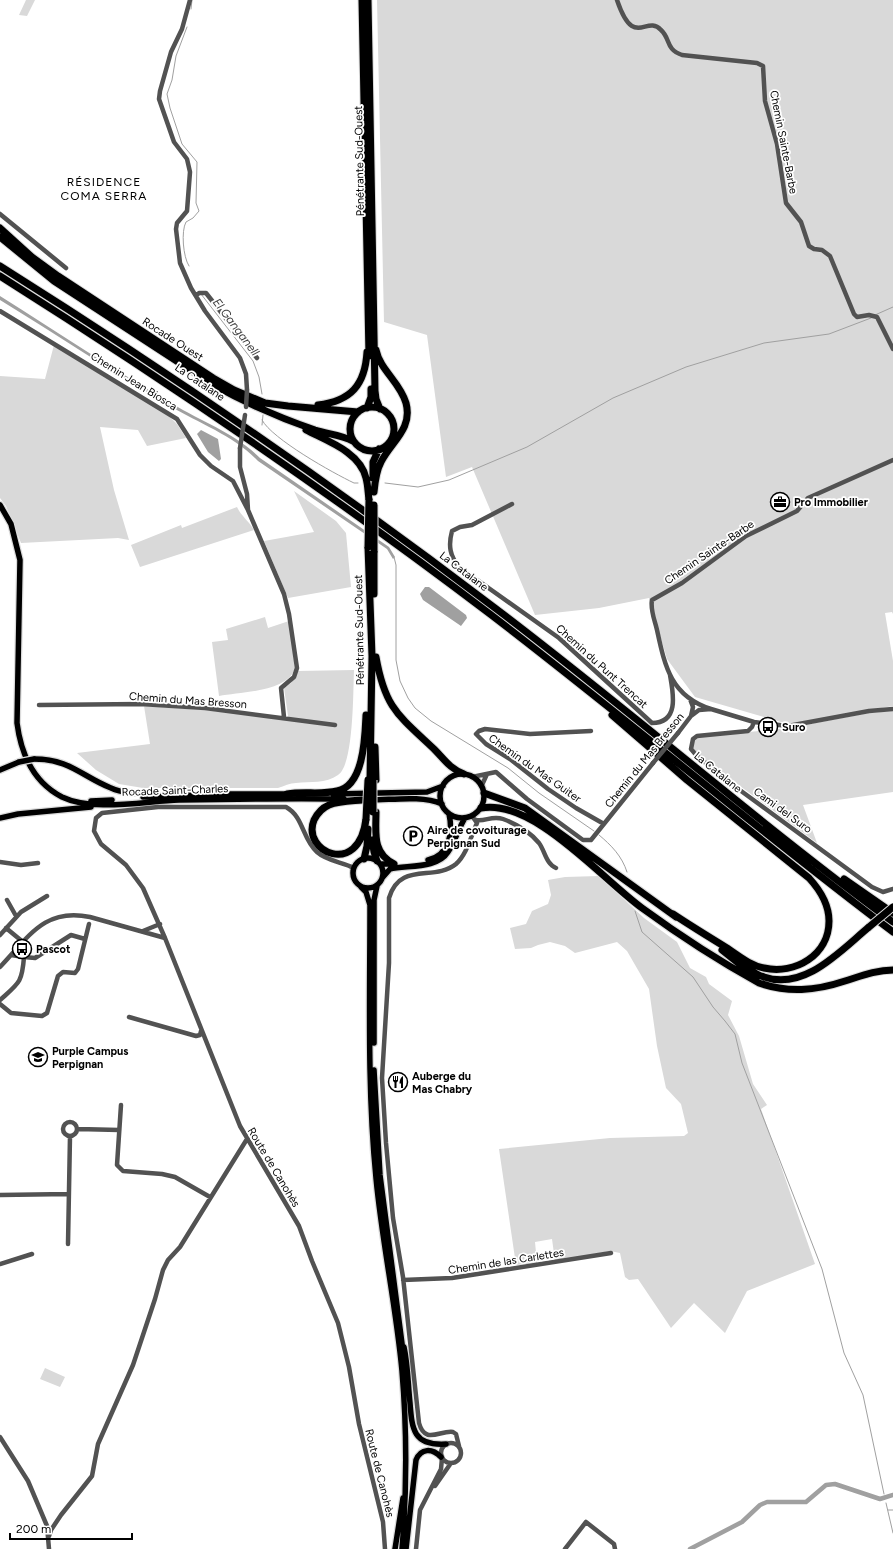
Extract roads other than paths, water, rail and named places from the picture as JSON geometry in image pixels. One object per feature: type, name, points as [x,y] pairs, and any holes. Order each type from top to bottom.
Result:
[{"type":"highway","points":[[362,0],[368,339],[371,383],[371,397],[367,408]]},
{"type":"highway","name":"Pénétrante Sud-Ouest","points":[[368,0],[375,391],[380,409]]},
{"type":"highway","name":"Rocade Ouest","points":[[0,228],[32,257],[58,276],[213,378],[259,401],[275,405],[358,412],[367,408],[380,409]]},
{"type":"highway","name":"Rocade Ouest","points":[[0,237],[54,281],[182,365],[231,395],[316,430],[353,441],[362,449]]},
{"type":"highway","name":"La Catalane","points":[[0,266],[193,390],[364,511],[502,613],[812,860],[893,922]]},
{"type":"highway","name":"La Catalane","points":[[0,276],[189,397],[368,524],[492,615],[785,849],[893,932]]},
{"type":"highway","name":"Pénétrante Sud-Ouest","points":[[372,780],[370,767],[374,656],[368,524],[371,502],[380,464],[402,434],[407,409],[401,391],[380,363],[373,322]]},
{"type":"highway","points":[[300,407],[338,402],[354,390],[365,371],[368,339]]},
{"type":"highway","points":[[362,449],[371,451],[379,449],[387,444],[393,432],[391,418],[380,409]]},
{"type":"highway","points":[[353,441],[350,434],[350,426],[353,418],[358,412]]},
{"type":"highway","points":[[272,413],[353,457],[366,478],[371,502]]},
{"type":"highway","name":"Pénétrante Sud-Ouest","points":[[362,449],[367,454],[370,465],[374,552],[375,707],[372,780]]},
{"type":"highway","name":"Pénétrante Sud-Ouest","points":[[374,492],[373,462],[379,449]]},
{"type":"highway","points":[[374,656],[382,686],[400,718],[437,752],[449,766],[464,774]]},
{"type":"highway","points":[[287,794],[299,792],[336,792],[343,789],[353,780],[361,762],[366,733],[369,667],[374,656]]},
{"type":"highway","points":[[601,701],[619,722],[686,780],[809,878],[818,887],[825,901],[829,922],[827,935],[814,956],[795,968],[777,970],[752,964],[672,914]]},
{"type":"highway","points":[[372,780],[372,845],[379,863]]},
{"type":"highway","points":[[483,789],[530,811],[742,966]]},
{"type":"highway","points":[[362,800],[338,802],[323,808],[313,822],[312,830],[316,843],[326,851],[334,854],[344,854],[351,850],[362,838],[371,814]]},
{"type":"highway","points":[[481,808],[496,806],[524,814],[586,858],[631,900],[665,925],[749,978],[772,988],[808,990],[871,973],[893,970]]},
{"type":"highway","points":[[364,858],[371,814]]},
{"type":"highway","points":[[371,814],[379,851],[385,860],[394,864]]},
{"type":"highway","points":[[812,860],[826,865],[893,913]]},
{"type":"highway","points":[[665,925],[764,978],[779,980],[798,977],[816,970],[893,907]]},
{"type":"main road","name":"Rocade Saint-Charles","points":[[0,505],[11,524],[20,560],[17,723],[19,738],[28,765],[43,783],[62,797],[86,804],[101,805],[180,800],[422,800],[435,801],[442,804]]},
{"type":"main road","name":"Rocade Saint-Charles","points":[[19,662],[21,732],[25,749],[39,773],[56,789],[76,798],[92,801],[219,794],[408,794],[426,792],[443,786]]},
{"type":"main road","points":[[0,770],[19,762],[34,760],[59,762],[76,769],[111,788],[131,793],[219,794]]},
{"type":"main road","points":[[405,1549],[406,1424],[402,1370],[376,1176],[370,1094],[370,905],[366,892],[353,876],[354,868],[360,860],[364,858],[371,858],[379,863],[394,864],[432,859],[442,853],[450,835],[452,826],[449,814],[442,804],[441,792],[443,786],[452,777],[464,774],[472,776],[483,789],[481,808],[474,818],[457,817],[449,814]]},
{"type":"main road","points":[[0,818],[18,814],[63,809],[180,800]]},
{"type":"main road","points":[[405,1549],[410,1477],[408,1404],[401,1335],[384,1211],[374,1094],[374,900],[377,886],[390,869],[431,863],[442,858],[449,851],[459,827],[465,818]]},
{"type":"main road","points":[[379,863],[383,877]]},
{"type":"main road","points":[[361,887],[369,889],[377,886]]},
{"type":"main road","points":[[401,1335],[405,1350],[412,1427],[425,1441],[430,1444],[446,1444]]},
{"type":"main road","points":[[395,1549],[403,1497],[404,1434],[406,1424]]},
{"type":"main road","points":[[405,1549],[416,1460],[421,1453],[428,1450],[433,1450],[442,1457]]},
{"type":"street","points":[[190,0],[182,29],[171,52],[159,99],[174,142],[187,160],[189,168],[187,211],[178,223],[176,229],[180,263],[196,296],[205,311],[240,358],[246,374],[246,407],[240,448],[240,467],[247,494],[248,510]]},
{"type":"street","name":"Chemin Sainte-Barbe","points":[[617,0],[629,25],[633,28],[658,27],[662,30],[669,47],[674,52],[682,55],[757,63],[763,66],[765,101],[777,144],[786,203],[801,222],[809,246],[814,249],[822,250],[830,256],[854,314],[857,318],[873,315],[878,319],[893,349]]},
{"type":"street","points":[[0,214],[66,268]]},
{"type":"street","points":[[196,296],[199,293],[206,293],[257,358]]},
{"type":"street","name":"Chemin Jean Biosca","points":[[0,311],[177,419],[200,455],[211,466],[233,481],[276,572],[289,614],[297,668],[294,677],[281,688],[284,717]]},
{"type":"street","name":"Chemin Sainte-Barbe","points":[[711,709],[697,704],[690,699],[670,675],[665,666],[652,600],[682,583],[746,536],[797,511],[808,498],[893,460]]},
{"type":"street","name":"Chemin du Punt Trencat","points":[[512,504],[472,525],[460,527],[452,531],[450,550],[452,559],[459,567],[559,638],[652,723],[658,723],[667,716],[673,708],[674,702],[670,675]]},
{"type":"street","points":[[690,699],[693,707],[691,716]]},
{"type":"street","name":"Chemin du Mas Bresson","points":[[39,705],[142,704],[205,708],[284,717],[336,725]]},
{"type":"street","points":[[711,709],[754,722],[788,726],[869,711],[893,709]]},
{"type":"street","name":"Chemin du Mas Bresson","points":[[487,774],[496,772],[527,799],[583,840],[591,840],[691,716],[700,710],[711,709]]},
{"type":"street","name":"Cami del Suro","points":[[754,722],[748,731],[697,736],[693,739],[692,749],[697,756],[737,788],[872,887],[883,892],[893,889]]},
{"type":"street","name":"Chemin du Mas Guiter","points":[[591,731],[522,734],[485,729],[476,734],[486,744],[510,759],[548,789],[576,808],[604,824]]},
{"type":"street","points":[[472,776],[487,774],[483,789]]},
{"type":"street","name":"Route de Canohès","points":[[354,868],[329,860],[317,853],[311,846],[298,817],[286,807],[158,807],[102,813],[96,818],[94,831],[100,841],[134,874],[143,888],[166,938],[231,1106],[247,1139],[299,1226],[312,1262],[338,1323],[349,1367],[359,1424],[383,1522],[385,1549]]},
{"type":"street","points":[[417,1549],[424,1507],[436,1483],[451,1463],[456,1462],[460,1458],[461,1450],[456,1434],[450,1432],[433,1436],[428,1435],[420,1429],[403,1280],[393,1218],[382,1078],[389,963],[389,898],[392,889],[403,878],[412,874],[442,870],[456,864],[468,845],[477,822],[474,818],[495,817],[503,819],[529,833],[544,851],[548,862],[556,868]]},
{"type":"street","points":[[0,862],[21,865],[38,862]]},
{"type":"street","points":[[0,935],[16,916],[47,896]]},
{"type":"street","points":[[7,900],[16,916]]},
{"type":"street","points":[[0,967],[40,925],[66,915],[78,915],[166,938]]},
{"type":"street","points":[[0,1004],[11,1013],[42,1016],[47,1013],[58,976],[63,972],[75,973],[78,969],[89,924]]},
{"type":"street","points":[[142,931],[160,924]]},
{"type":"street","points":[[6,928],[23,942]]},
{"type":"street","points":[[11,955],[35,958],[70,935],[85,939]]},
{"type":"street","points":[[0,1000],[20,980],[24,957]]},
{"type":"street","points":[[129,1017],[196,1036],[200,1035],[202,1031]]},
{"type":"street","points":[[121,1105],[117,1165],[119,1168],[123,1171],[162,1174],[175,1177],[210,1198]]},
{"type":"street","points":[[70,1122],[74,1123],[78,1129],[75,1135],[70,1136],[66,1135],[63,1130],[65,1124],[70,1122]]},
{"type":"street","points":[[78,1129],[119,1130]]},
{"type":"street","points":[[68,1244],[70,1136]]},
{"type":"street","points":[[49,1536],[51,1530],[61,1515],[92,1476],[98,1444],[133,1365],[156,1299],[163,1270],[168,1260],[180,1247],[247,1139]]},
{"type":"street","points":[[0,1195],[69,1194]]},
{"type":"street","name":"Chemin de las Carlettes","points":[[403,1280],[452,1278],[612,1253]]},
{"type":"street","points":[[0,1264],[32,1254]]},
{"type":"street","points":[[0,1436],[28,1481],[49,1536],[50,1549]]},
{"type":"street","points":[[454,1443],[456,1437]]},
{"type":"street","points":[[417,1549],[420,1510],[441,1468],[442,1448],[446,1444],[454,1443],[459,1446]]},
{"type":"street","points":[[442,1457],[447,1462],[451,1463]]},
{"type":"street","points":[[565,1549],[586,1522],[614,1544],[615,1549]]},
{"type":"waterway","points":[[191,9],[192,0]]},
{"type":"waterway","name":"El Ganganell","points":[[187,27],[176,56],[172,80],[167,94],[182,144],[197,162],[196,203],[199,211],[193,218],[186,222],[184,226],[183,238],[185,257],[189,266]]},
{"type":"waterway","name":"El Ganganell","points":[[201,294],[253,361],[259,377],[262,394]]},
{"type":"waterway","points":[[875,315],[893,307]]},
{"type":"waterway","points":[[385,483],[418,487],[449,480],[527,447],[613,398],[686,367],[764,343],[829,334],[871,318]]},
{"type":"waterway","name":"El Ganganell","points":[[262,425],[263,415]]},
{"type":"waterway","points":[[262,420],[268,428],[290,446],[318,464],[354,483],[358,483]]},
{"type":"waterway","points":[[394,557],[396,565],[396,660],[400,681],[408,698],[415,708],[431,721],[508,768],[539,793],[594,831]]},
{"type":"waterway","points":[[599,835],[616,851],[627,872]]},
{"type":"waterway","points":[[635,911],[642,932],[693,977],[713,1007],[735,1034],[742,1063],[822,1269],[844,1353],[863,1395],[884,1494]]},
{"type":"waterway","points":[[690,1549],[742,1522],[760,1505],[767,1502],[806,1502],[826,1485],[835,1484],[880,1499],[893,1495]]},
{"type":"waterway","points":[[886,1503],[893,1533]]},
{"type":"waterway","points":[[888,1510],[893,1510]]},
{"type":"place","name":"Pro Immobilier","points":[[780,502]]},
{"type":"place","name":"Suro","points":[[768,727]]},
{"type":"place","name":"Aire de covoiturage Perpignan Sud","points":[[413,836]]},
{"type":"place","name":"Pascot","points":[[22,949]]},
{"type":"place","name":"Purple Campus Perpignan","points":[[38,1057]]},
{"type":"place","name":"Auberge du Mas Chabry","points":[[398,1082]]},
{"type":"district","name":"RÉSIDENCE COMA SERRA","points":[[104,189]]}]
